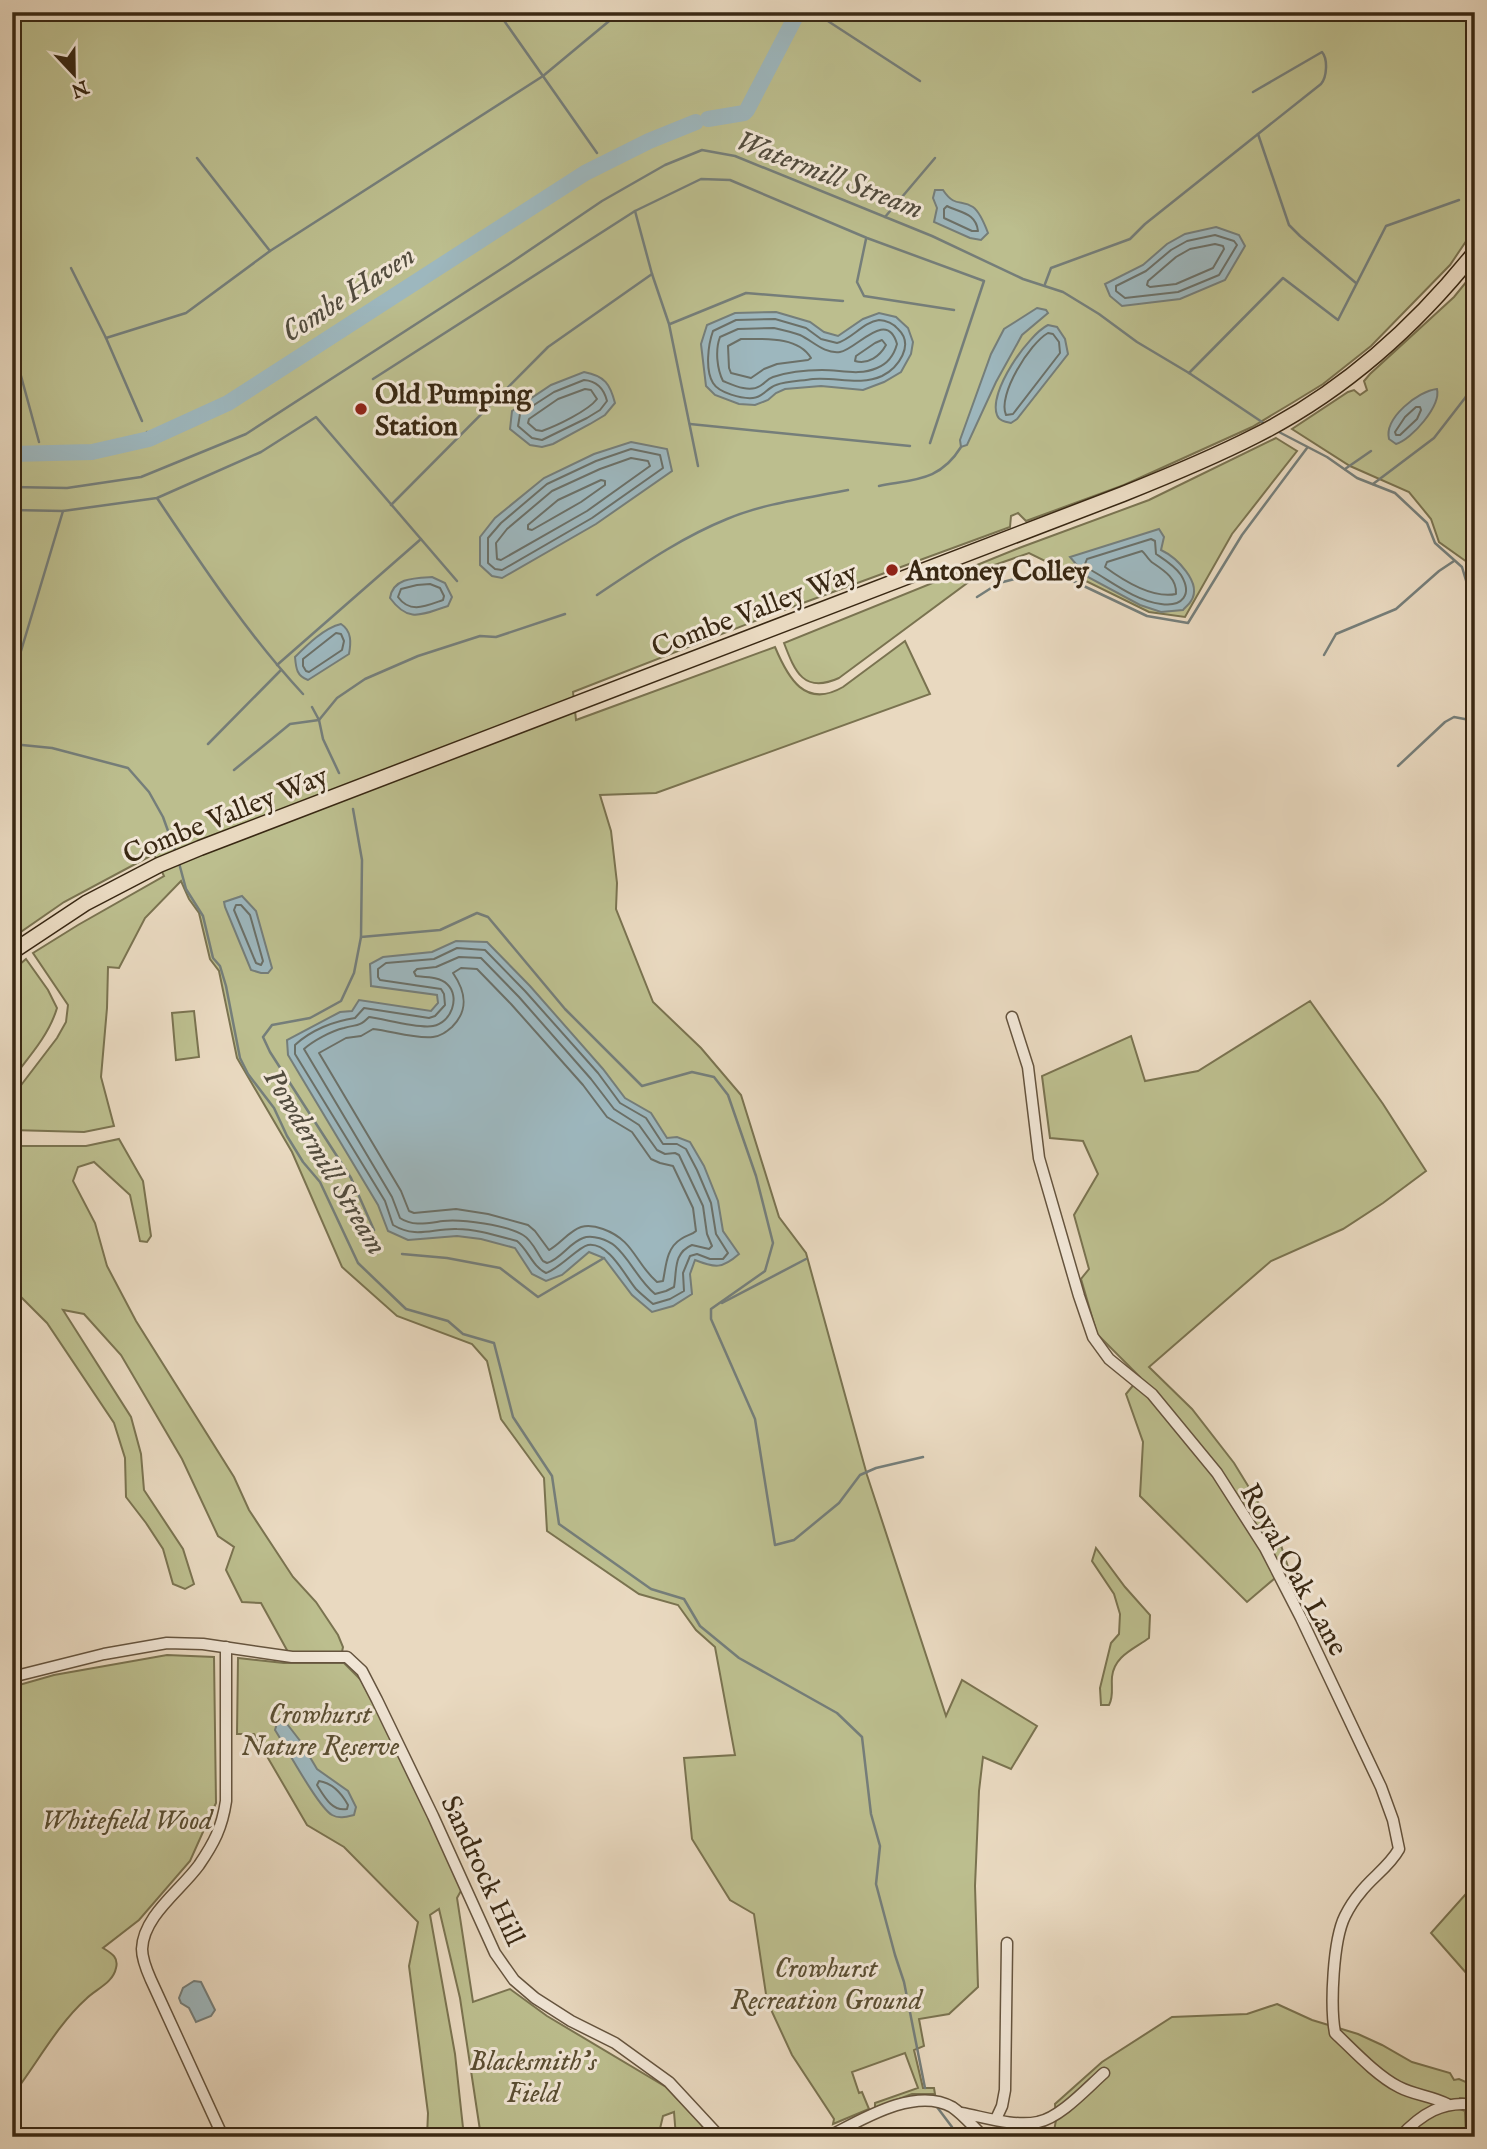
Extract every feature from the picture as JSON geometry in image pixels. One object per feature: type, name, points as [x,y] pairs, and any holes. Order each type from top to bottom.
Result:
[{"type":"main road","name":"Combe Valley Way","points":[[12,952],[86,903],[159,865],[200,848],[1123,494],[1257,436],[1332,389],[1379,353],[1445,289],[1475,252]]},
{"type":"street","name":"Royal Oak Lane","points":[[1012,1017],[1028,1067],[1039,1158],[1093,1337],[1109,1359],[1152,1394],[1217,1473],[1265,1548],[1380,1784],[1393,1820],[1399,1849],[1392,1860],[1360,1892],[1344,1917],[1337,1943],[1334,1981],[1335,2033],[1363,2060],[1399,2087],[1447,2104]]},
{"type":"street","name":"Sandrock Hill","points":[[12,1677],[137,1647],[167,1643],[203,1644],[306,1657],[347,1657],[362,1671],[495,1953],[514,1980],[534,1998],[615,2043],[669,2081],[720,2137]]},
{"type":"street","points":[[223,2137],[151,1980],[142,1949],[145,1936],[161,1908],[198,1866],[222,1826],[226,1801],[226,1647]]},
{"type":"street","points":[[996,2119],[1005,2090],[1007,1942]]},
{"type":"street","points":[[961,2113],[1037,2122],[1060,2110],[1104,2073]]},
{"type":"street","points":[[828,2137],[874,2113],[908,2102],[930,2100],[948,2105],[961,2113],[984,2137]]},
{"type":"street","points":[[1400,2137],[1415,2121],[1447,2104],[1475,2105]]},
{"type":"green space","name":"Crowhurst Recreation Ground","points":[[12,12],[1475,12],[1475,228],[1450,265],[1371,346],[1323,384],[1252,427],[1124,485],[1026,521],[1018,513],[1011,516],[1010,527],[773,614],[573,692],[576,720],[775,647],[792,679],[800,687],[818,694],[830,693],[843,687],[905,641],[930,694],[656,793],[600,795],[611,831],[617,883],[616,909],[653,1002],[701,1048],[741,1095],[779,1217],[806,1253],[867,1475],[946,1716],[962,1680],[1037,1726],[1011,1769],[983,1757],[975,1886],[978,1987],[949,2014],[919,2019],[924,2046],[914,2050],[923,2088],[934,2088],[935,2094],[912,2094],[875,2108],[875,2103],[918,2088],[905,2053],[852,2072],[859,2093],[862,2092],[869,2109],[833,2124],[834,2119],[792,2055],[767,2001],[754,1914],[730,1900],[692,1839],[684,1758],[735,1755],[715,1647],[696,1630],[678,1605],[639,1594],[547,1531],[544,1478],[501,1419],[487,1361],[472,1344],[397,1316],[342,1267],[292,1152],[237,1058],[219,971],[210,959],[199,913],[181,881],[145,918],[119,968],[108,967],[101,1077],[114,1126],[84,1132],[12,1130],[12,1097],[66,1022],[68,1005],[33,953],[164,876],[154,854],[64,902],[12,938]]},
{"type":"green space","points":[[1475,271],[1475,573],[1469,574],[1467,562],[1439,542],[1431,519],[1409,492],[1350,466],[1292,429],[1348,392],[1354,390],[1360,395],[1367,390],[1364,381],[1370,374],[1454,297]]},
{"type":"green space","points":[[1276,438],[1297,451],[1232,534],[1185,617],[1149,612],[1029,553],[989,567],[839,678],[827,682],[809,682],[792,663],[784,643],[1019,548],[1149,500]]},
{"type":"green space","points":[[26,959],[57,1008],[44,1037],[12,1079],[12,971]]},
{"type":"green space","points":[[1310,1001],[1383,1104],[1426,1171],[1343,1229],[1271,1261],[1149,1367],[1192,1409],[1234,1463],[1277,1533],[1288,1567],[1247,1602],[1140,1496],[1143,1442],[1126,1394],[1140,1377],[1097,1334],[1081,1279],[1089,1269],[1074,1215],[1098,1174],[1083,1141],[1050,1138],[1042,1076],[1131,1036],[1145,1081],[1198,1071]]},
{"type":"green space","points":[[194,1011],[199,1057],[176,1060],[172,1013]]},
{"type":"green space","points":[[119,1139],[143,1181],[151,1236],[147,1242],[140,1241],[130,1195],[94,1162],[78,1167],[73,1181],[95,1223],[107,1266],[136,1321],[234,1477],[249,1510],[293,1577],[316,1602],[338,1635],[343,1647],[342,1652],[288,1652],[261,1603],[242,1602],[226,1570],[234,1547],[218,1536],[182,1459],[121,1355],[84,1314],[63,1310],[131,1417],[141,1454],[144,1490],[183,1549],[194,1584],[185,1589],[173,1584],[163,1549],[126,1497],[125,1458],[114,1423],[47,1323],[12,1288],[12,1146],[86,1146]]},
{"type":"green space","points":[[1096,1548],[1150,1615],[1149,1638],[1121,1658],[1114,1670],[1109,1705],[1101,1705],[1100,1688],[1111,1643],[1119,1634],[1120,1614],[1114,1594],[1092,1561]]},
{"type":"green space","name":"Whitefield Wood","points":[[167,1655],[214,1657],[216,1803],[190,1861],[139,1920],[103,1948],[114,1956],[116,1961],[111,1978],[75,2009],[12,2096],[12,1687],[54,1675]]},
{"type":"green space","points":[[238,1658],[284,1663],[344,1663],[361,1680],[374,1702],[462,1889],[457,1898],[473,2002],[510,1989],[547,2016],[666,2087],[702,2125],[708,2137],[676,2137],[674,2112],[663,2116],[658,2137],[481,2137],[460,1998],[439,1909],[430,1915],[455,2054],[464,2137],[427,2137],[428,2113],[409,1966],[418,1922],[344,1847],[307,1825],[254,1734],[237,1734]]},
{"type":"green space","points":[[1475,1886],[1475,1983],[1431,1933]]},
{"type":"green space","points":[[1277,2004],[1312,2020],[1358,2034],[1412,2062],[1450,2073],[1454,2080],[1459,2079],[1475,2086],[1475,2100],[1460,2098],[1457,2108],[1465,2111],[1466,2137],[1053,2137],[1055,2104],[1102,2062],[1172,2017],[1247,2014]]},
{"type":"water","points":[[935,190],[943,190],[955,201],[973,207],[988,233],[981,240],[970,238],[934,222],[937,208],[933,198]]},
{"type":"water","points":[[1216,227],[1239,235],[1245,246],[1225,280],[1180,299],[1122,306],[1110,296],[1105,284],[1143,265],[1167,244],[1185,234]]},
{"type":"water","points":[[1037,308],[1048,313],[1022,335],[996,382],[967,445],[961,447],[960,440],[991,354],[1004,329]]},
{"type":"water","points":[[776,312],[810,322],[824,332],[838,336],[863,319],[879,313],[896,317],[908,328],[913,342],[911,354],[901,372],[863,390],[821,386],[785,389],[755,405],[739,404],[715,395],[706,386],[701,344],[707,325],[735,313]]},
{"type":"water","points":[[1048,325],[1057,327],[1065,339],[1068,354],[1017,419],[1011,423],[1003,421],[997,415],[996,405],[1004,379],[1030,340]]},
{"type":"water","points":[[584,372],[602,379],[611,391],[615,403],[605,415],[553,444],[542,447],[530,445],[510,429],[512,411],[551,385]]},
{"type":"water","points":[[1437,389],[1435,404],[1417,429],[1396,444],[1389,439],[1389,431],[1397,414],[1412,400]]},
{"type":"water","points":[[631,442],[667,449],[672,471],[596,524],[502,578],[492,576],[480,565],[480,537],[495,518],[544,478],[594,454]]},
{"type":"water","points":[[1159,529],[1164,537],[1161,550],[1174,558],[1191,579],[1194,594],[1183,610],[1161,612],[1140,605],[1086,576],[1070,557]]},
{"type":"water","points":[[432,577],[445,583],[452,597],[448,606],[416,615],[403,611],[390,598],[395,586],[405,580]]},
{"type":"water","points":[[341,624],[349,634],[349,654],[308,680],[301,676],[295,657],[322,633]]},
{"type":"water","points":[[242,896],[256,911],[272,968],[268,973],[251,970],[225,907],[224,902]]},
{"type":"water","points":[[456,941],[487,942],[530,986],[625,1098],[651,1113],[667,1138],[677,1137],[690,1142],[704,1166],[718,1201],[723,1231],[739,1254],[718,1266],[695,1260],[690,1274],[692,1294],[673,1306],[652,1312],[632,1295],[604,1258],[589,1252],[562,1275],[546,1281],[532,1274],[515,1248],[457,1236],[408,1240],[388,1231],[378,1205],[288,1055],[287,1040],[340,1012],[352,1011],[359,1000],[431,1011],[438,1003],[437,995],[371,986],[370,964],[383,957],[432,952]]},
{"type":"water","points":[[284,1720],[317,1769],[348,1791],[356,1807],[354,1815],[332,1815],[319,1801],[275,1730],[277,1723]]},
{"type":"water","points":[[194,1981],[201,1982],[215,2010],[211,2016],[196,2022],[189,2008],[181,2003],[179,1998],[183,1988]]},
{"type":"waterway","points":[[498,12],[597,153]]},
{"type":"waterway","points":[[106,338],[186,313],[270,251],[543,76],[620,12]]},
{"type":"waterway","name":"Combe Haven","points":[[708,119],[744,113],[747,110],[798,12]]},
{"type":"waterway","points":[[814,12],[920,81]]},
{"type":"waterway","points":[[1253,92],[1322,52],[1324,55],[1326,73],[1321,84],[1258,134]]},
{"type":"waterway","name":"Combe Haven","points":[[12,454],[92,452],[149,439],[228,403],[585,173],[649,141],[696,122]]},
{"type":"waterway","points":[[1045,284],[1051,268],[1130,239],[1258,134],[1289,225],[1356,283]]},
{"type":"waterway","name":"Watermill Stream","points":[[12,487],[67,488],[141,477],[246,434],[602,201],[665,165],[702,150],[735,156],[932,236],[1023,279],[1063,292],[1265,424]]},
{"type":"waterway","points":[[197,158],[270,251]]},
{"type":"waterway","points":[[885,217],[935,158]]},
{"type":"waterway","points":[[373,379],[635,211],[701,179],[730,180],[867,238],[984,281],[930,443]]},
{"type":"waterway","points":[[1189,373],[1283,278],[1338,320],[1386,226],[1459,200]]},
{"type":"waterway","points":[[635,211],[669,324],[698,466]]},
{"type":"waterway","points":[[866,239],[857,282],[864,296],[954,310]]},
{"type":"waterway","points":[[71,268],[106,338],[142,421]]},
{"type":"waterway","points":[[391,505],[548,347],[652,274]]},
{"type":"waterway","points":[[670,324],[746,293],[843,301]]},
{"type":"waterway","points":[[12,343],[39,442]]},
{"type":"waterway","points":[[12,378],[21,379]]},
{"type":"waterway","points":[[1373,484],[1434,438],[1465,398],[1475,380]]},
{"type":"waterway","points":[[12,510],[63,511],[157,498],[261,452],[316,417],[457,581]]},
{"type":"waterway","points":[[690,424],[910,446]]},
{"type":"waterway","name":"Watermill Stream","points":[[1277,431],[1327,457],[1357,478],[1395,493],[1427,523],[1435,543],[1462,567],[1470,594],[1475,597]]},
{"type":"waterway","name":"Combe Haven","points":[[147,432],[149,439]]},
{"type":"waterway","points":[[879,486],[926,477],[944,466],[961,447]]},
{"type":"waterway","points":[[977,597],[999,583],[1050,570],[1147,616],[1188,623],[1242,535],[1307,448]]},
{"type":"waterway","points":[[1345,469],[1371,451]]},
{"type":"waterway","points":[[597,595],[676,544],[741,513],[848,490]]},
{"type":"waterway","points":[[157,498],[244,624],[303,694]]},
{"type":"waterway","points":[[21,651],[63,511]]},
{"type":"waterway","points":[[277,665],[421,539]]},
{"type":"waterway","points":[[1324,655],[1336,634],[1396,609],[1454,561]]},
{"type":"waterway","points":[[234,770],[290,724],[319,720],[337,698],[365,679],[418,656],[480,636],[496,637],[565,614]]},
{"type":"waterway","points":[[208,744],[281,670]]},
{"type":"waterway","points":[[312,707],[339,773]]},
{"type":"waterway","points":[[1398,766],[1445,722],[1454,717],[1475,721]]},
{"type":"waterway","name":"Powdermill Stream","points":[[12,744],[52,748],[128,768],[149,792],[163,817],[176,853]]},
{"type":"waterway","points":[[353,809],[362,860],[361,937],[354,973],[341,1001],[310,1018],[272,1025],[263,1037],[351,1178],[374,1230]]},
{"type":"waterway","name":"Powdermill Stream","points":[[179,863],[186,889],[203,916],[213,958],[220,966],[240,1058],[248,1074],[274,1108],[303,1162],[320,1182],[358,1263],[406,1309],[448,1321],[463,1334],[494,1343],[513,1417],[552,1476],[559,1524],[651,1589],[684,1599],[700,1626],[739,1658],[837,1713],[862,1737],[871,1814],[880,1846],[876,1884],[904,1982],[925,2088]]},
{"type":"waterway","points":[[361,937],[440,930],[477,913],[488,917],[565,1009],[642,1086],[692,1072],[714,1077],[728,1095],[756,1176],[773,1243],[765,1271],[711,1309],[711,1319],[755,1419],[775,1545],[794,1540],[839,1503],[860,1475],[876,1468],[923,1457]]},
{"type":"waterway","points":[[402,1254],[447,1258],[500,1268],[538,1297],[604,1258]]},
{"type":"waterway","points":[[722,1303],[806,1259]]},
{"type":"waterway","name":"Powdermill Stream","points":[[937,2107],[952,2127],[955,2137]]},
{"type":"place","name":"Old Pumping Station","points":[[361,409]]},
{"type":"place","name":"Antoney Colley","points":[[892,570]]},
{"type":"park label","name":"Crowhurst Nature Reserve","points":[[320,1729]]},
{"type":"park label","name":"Blacksmith's Field","points":[[533,2076]]}]
